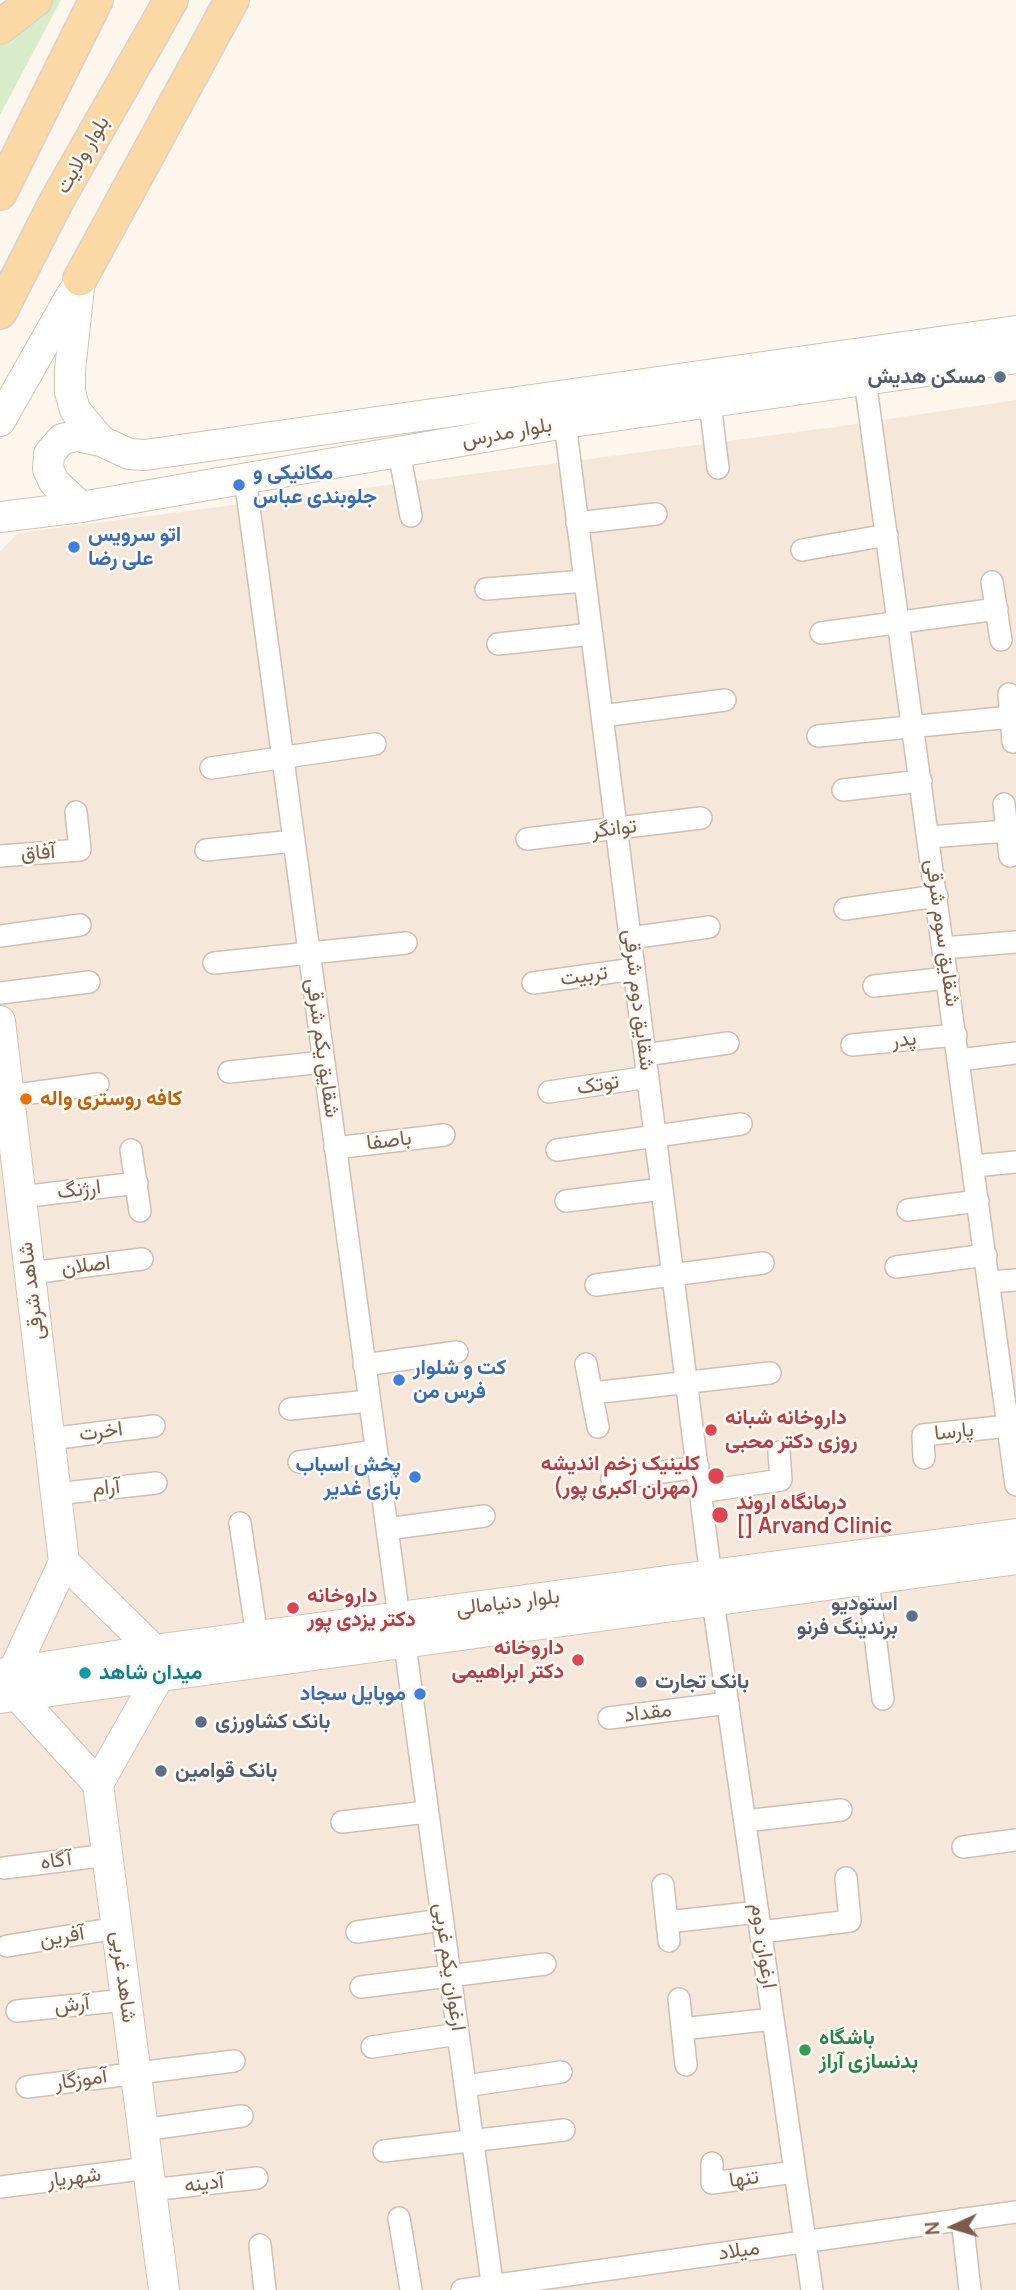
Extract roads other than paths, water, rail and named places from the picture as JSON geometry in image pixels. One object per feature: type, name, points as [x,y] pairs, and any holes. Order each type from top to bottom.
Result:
[{"type":"main road","points":[[0,27],[35,0]]},
{"type":"main road","points":[[0,193],[96,0]]},
{"type":"main road","name":"بلوار ولایت","points":[[0,312],[57,202],[171,0]]},
{"type":"main road","points":[[0,421],[232,0]]},
{"type":"main road","points":[[0,278],[57,202]]},
{"type":"main road","points":[[80,279],[70,392],[75,410],[101,441]]},
{"type":"main road","name":"بلوار مدرس","points":[[101,441],[129,454],[164,454],[1016,331]]},
{"type":"main road","name":"بلوار مدرس","points":[[0,517],[81,507],[565,423],[1016,358]]},
{"type":"main road","points":[[81,507],[54,482],[48,469],[49,454],[62,439],[77,436],[101,441]]},
{"type":"main road","name":"شاهد شرقی","points":[[0,1021],[4,1096],[21,1197],[64,1562]]},
{"type":"main road","name":"بلوار دنیامالی","points":[[7,1685],[712,1589],[1016,1534]]},
{"type":"main road","name":"بلوار دنیامالی","points":[[712,1589],[868,1580],[1016,1559]]},
{"type":"main road","points":[[64,1562],[156,1663],[98,1784],[7,1685],[64,1562]]},
{"type":"main road","name":"بلوار دنیامالی","points":[[156,1663],[257,1636],[402,1631]]},
{"type":"main road","name":"شاهد غربی","points":[[98,1784],[164,2290]]},
{"type":"street","name":"شقایق سوم شرقی","points":[[865,380],[989,1282],[1010,1389],[1008,1426],[1014,1448],[1016,1485]]},
{"type":"street","points":[[710,402],[719,468]]},
{"type":"street","name":"شقایق دوم شرقی","points":[[565,423],[712,1589]]},
{"type":"street","points":[[399,452],[411,516]]},
{"type":"street","name":"شقایق یکم شرقی","points":[[245,478],[402,1631]]},
{"type":"street","points":[[577,523],[656,514]]},
{"type":"street","points":[[802,550],[887,535]]},
{"type":"street","points":[[486,589],[585,581]]},
{"type":"street","points":[[992,582],[1001,640]]},
{"type":"street","points":[[821,633],[997,608]]},
{"type":"street","points":[[498,644],[592,634]]},
{"type":"street","points":[[1009,694],[1013,742]]},
{"type":"street","points":[[602,716],[725,700]]},
{"type":"street","points":[[818,736],[1011,718]]},
{"type":"street","points":[[211,768],[376,744]]},
{"type":"street","points":[[843,790],[921,781]]},
{"type":"street","points":[[1004,804],[1010,856]]},
{"type":"street","name":"آفاق","points":[[0,856],[80,850],[76,812]]},
{"type":"street","name":"توانگر","points":[[527,839],[701,818]]},
{"type":"street","points":[[929,836],[1007,831]]},
{"type":"street","points":[[206,850],[294,841]]},
{"type":"street","points":[[845,909],[937,896]]},
{"type":"street","points":[[0,936],[80,925]]},
{"type":"street","points":[[630,938],[709,927]]},
{"type":"street","points":[[944,948],[1016,942]]},
{"type":"street","points":[[214,963],[407,943]]},
{"type":"street","name":"تربیت","points":[[533,983],[634,969]]},
{"type":"street","points":[[874,986],[948,978]]},
{"type":"street","points":[[0,993],[89,982]]},
{"type":"street","name":"پدر","points":[[852,1045],[956,1035]]},
{"type":"street","points":[[645,1055],[728,1043]]},
{"type":"street","points":[[959,1060],[1016,1054]]},
{"type":"street","points":[[229,1072],[324,1062]]},
{"type":"street","name":"توتک","points":[[549,1092],[648,1077]]},
{"type":"street","points":[[4,1096],[98,1084]]},
{"type":"street","points":[[558,1150],[741,1124]]},
{"type":"street","name":"باصفا","points":[[335,1147],[443,1135]]},
{"type":"street","points":[[131,1150],[140,1211]]},
{"type":"street","points":[[974,1166],[1016,1162]]},
{"type":"street","name":"ارژنگ","points":[[21,1197],[136,1183]]},
{"type":"street","points":[[566,1201],[662,1189]]},
{"type":"street","points":[[908,1210],[978,1202]]},
{"type":"street","points":[[896,1267],[986,1255]]},
{"type":"street","name":"اصلان","points":[[30,1273],[142,1259]]},
{"type":"street","points":[[596,1285],[763,1263]]},
{"type":"street","points":[[989,1282],[1016,1280]]},
{"type":"street","points":[[365,1365],[457,1352]]},
{"type":"street","points":[[586,1364],[598,1427]]},
{"type":"street","points":[[592,1393],[687,1380],[770,1373]]},
{"type":"street","points":[[290,1409],[369,1401]]},
{"type":"street","name":"اخرت","points":[[49,1439],[153,1426]]},
{"type":"street","name":"پارسا","points":[[924,1458],[923,1435],[1008,1426]]},
{"type":"street","points":[[299,1462],[376,1451]]},
{"type":"street","points":[[701,1492],[781,1480],[779,1452]]},
{"type":"street","points":[[612,1479],[698,1467]]},
{"type":"street","name":"آرام","points":[[56,1494],[156,1482]]},
{"type":"street","points":[[387,1529],[484,1516]]},
{"type":"street","points":[[240,1523],[257,1636]]},
{"type":"street","points":[[868,1580],[883,1699]]},
{"type":"street","name":"ارغوان دوم","points":[[712,1589],[812,2290]]},
{"type":"street","name":"ارغوان یکم غربی","points":[[402,1631],[493,2288]]},
{"type":"street","name":"مقداد","points":[[609,1718],[728,1703]]},
{"type":"street","points":[[745,1821],[841,1810]]},
{"type":"street","points":[[342,1822],[427,1812]]},
{"type":"street","points":[[963,1847],[1016,1840]]},
{"type":"street","name":"آگاه","points":[[4,1868],[108,1854]]},
{"type":"street","points":[[663,1885],[668,1931],[759,1922],[850,1921],[846,1878]]},
{"type":"street","points":[[357,1932],[443,1920]]},
{"type":"street","name":"آفرین","points":[[7,1946],[117,1928]]},
{"type":"street","points":[[361,1987],[545,1964]]},
{"type":"street","points":[[679,1999],[686,2065]]},
{"type":"street","name":"آرش","points":[[17,2011],[126,2000]]},
{"type":"street","points":[[682,2029],[774,2019]]},
{"type":"street","points":[[372,2047],[458,2034]]},
{"type":"street","name":"آموزگار","points":[[27,2087],[234,2061]]},
{"type":"street","points":[[465,2086],[561,2072]]},
{"type":"street","points":[[143,2130],[242,2116]]},
{"type":"street","points":[[384,2151],[473,2143],[564,2130]]},
{"type":"street","name":"تنها","points":[[712,2163],[712,2183],[795,2172]]},
{"type":"street","name":"آدینه","points":[[149,2179],[257,2178]]},
{"type":"street","name":"شهریار","points":[[0,2187],[149,2179]]},
{"type":"street","name":"میلاد","points":[[462,2290],[493,2288],[1016,2212]]},
{"type":"street","points":[[399,2218],[411,2290]]},
{"type":"street","points":[[962,2219],[970,2290]]},
{"type":"street","points":[[260,2245],[265,2290]]},
{"type":"place","name":"مسکن هدیش","points":[[1000,377]]},
{"type":"place","name":"مکانیکی و جلوبندی عباس","points":[[239,485]]},
{"type":"place","name":"اتو سرویس علی رضا","points":[[74,547]]},
{"type":"place","name":"کافه روستری واله","points":[[26,1099]]},
{"type":"place","name":"کت و شلوار فرس من","points":[[399,1380]]},
{"type":"place","name":"داروخانه شبانه روزی دکتر محبی","points":[[711,1430]]},
{"type":"place","name":"کلینیک زخم اندیشه (مهران اکبری پور)","points":[[716,1476]]},
{"type":"place","name":"پخش اسباب بازی غدیر","points":[[415,1477]]},
{"type":"place","name":"درمانگاه اروند [] Arvand Clinic","points":[[720,1515]]},
{"type":"place","name":"داروخانه دکتر یزدی پور","points":[[293,1608]]},
{"type":"place","name":"استودیو برندینگ فرنو","points":[[912,1616]]},
{"type":"place","name":"داروخانه دکتر ابراهیمی","points":[[578,1660]]},
{"type":"place","name":"میدان شاهد","points":[[85,1673]]},
{"type":"place","name":"بانک تجارت","points":[[641,1682]]},
{"type":"place","name":"موبایل سجاد","points":[[420,1694]]},
{"type":"place","name":"بانک کشاورزی","points":[[201,1722]]},
{"type":"place","name":"بانک قوامین","points":[[161,1771]]},
{"type":"place","name":"باشگاه بدنسازی آراز","points":[[805,2050]]}]
